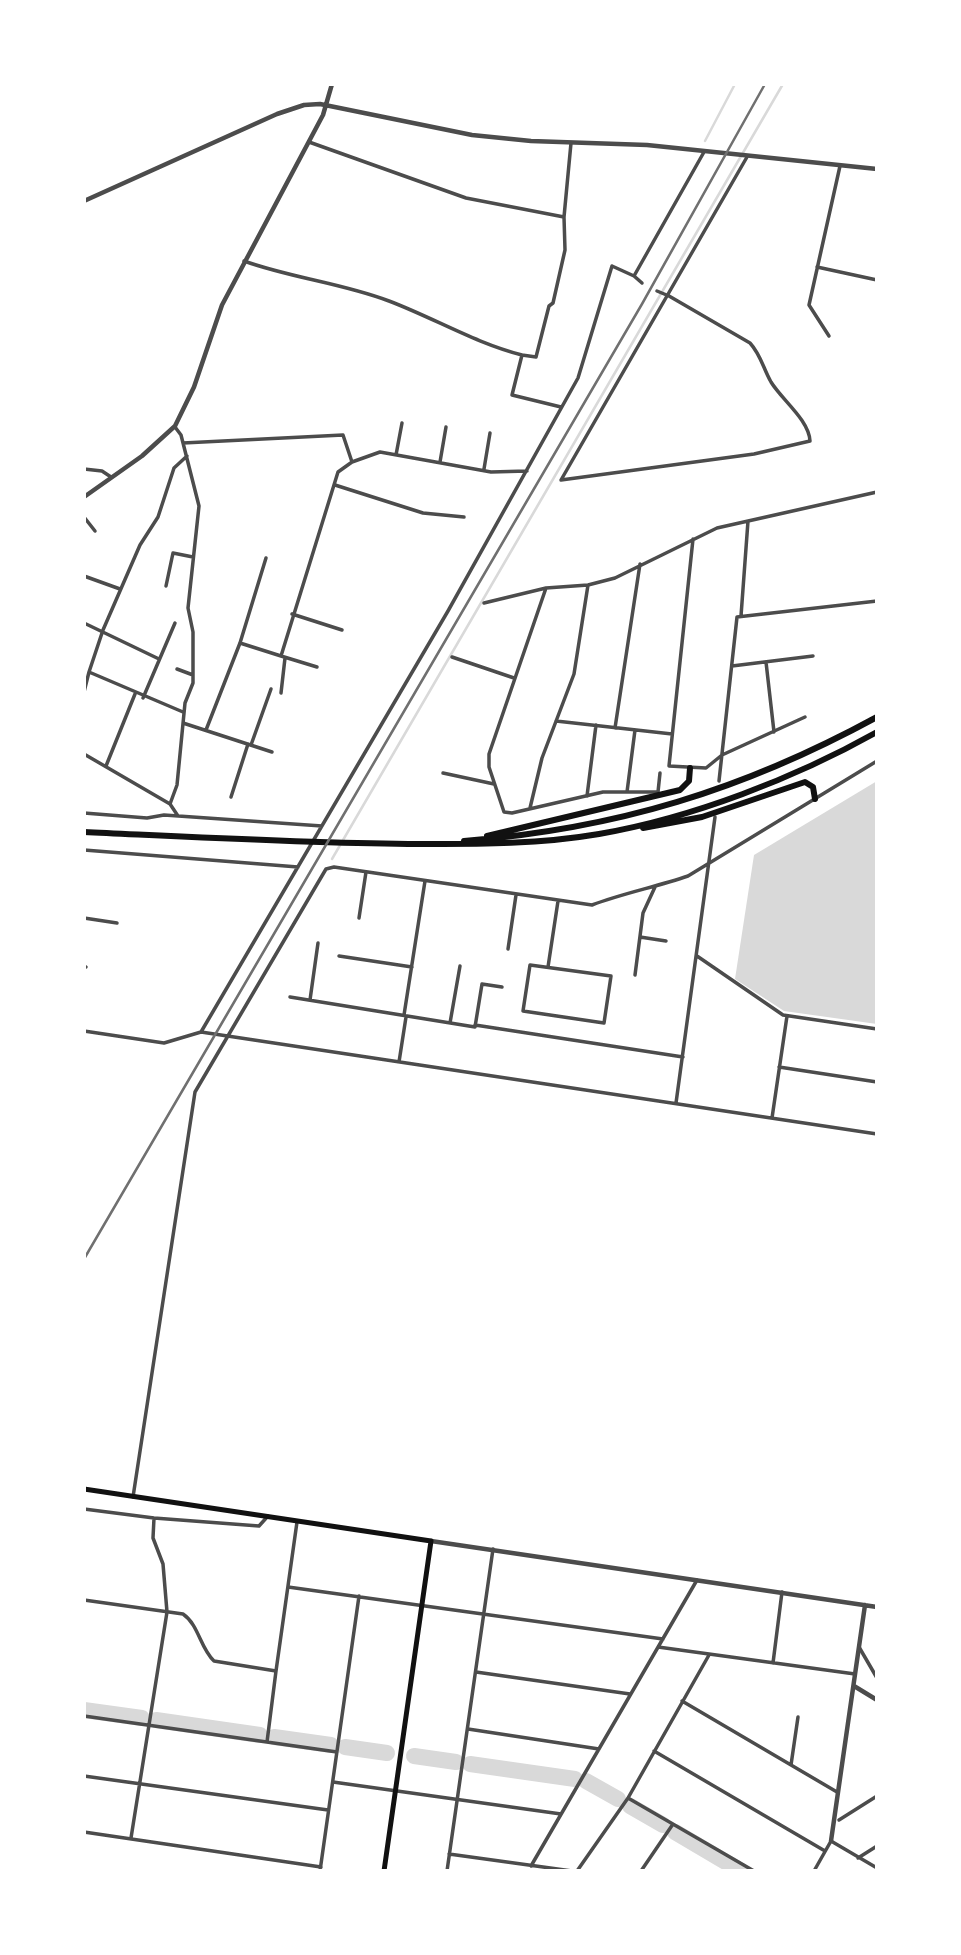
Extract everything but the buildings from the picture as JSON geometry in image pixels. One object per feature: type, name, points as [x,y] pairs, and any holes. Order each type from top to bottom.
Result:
[{"type":"highway","points":[[424,844],[537,835],[596,825],[669,806],[809,754],[877,717]]},
{"type":"highway","points":[[615,830],[666,819],[755,788],[814,765],[877,732]]},
{"type":"highway","points":[[468,840],[680,790],[689,780],[690,768]]},
{"type":"highway","points":[[84,832],[303,842],[538,842],[702,817],[805,782],[813,787],[815,799]]},
{"type":"main road","points":[[84,1489],[431,1541],[384,1871]]},
{"type":"street","points":[[84,497],[142,456],[175,426],[194,387],[222,305],[328,104],[332,84]]},
{"type":"street","points":[[84,201],[277,114],[304,105],[328,104],[472,135],[571,143],[647,145],[877,169]]},
{"type":"street","points":[[309,142],[466,198],[564,217]]},
{"type":"street","points":[[244,261],[389,301],[494,348],[536,357],[553,303],[565,250],[564,217],[571,143]]},
{"type":"street","points":[[634,276],[704,152]]},
{"type":"street","points":[[658,291],[667,295],[750,343],[760,353],[776,389],[808,430],[810,442],[754,454],[561,480],[667,295],[746,157]]},
{"type":"street","points":[[829,336],[809,305],[840,166]]},
{"type":"street","points":[[201,1032],[323,826],[578,378],[612,266],[634,276],[642,283]]},
{"type":"street","points":[[817,267],[877,279]]},
{"type":"street","points":[[522,355],[512,395],[562,407]]},
{"type":"street","points":[[396,455],[402,423]]},
{"type":"street","points":[[170,804],[177,785],[183,712],[193,675],[193,632],[188,608],[199,506],[187,456],[175,426]]},
{"type":"street","points":[[440,463],[446,426]]},
{"type":"street","points":[[484,470],[490,433]]},
{"type":"street","points":[[183,443],[343,435],[352,462]]},
{"type":"street","points":[[281,693],[283,657],[292,614],[338,472],[352,462],[380,452],[484,470],[527,471]]},
{"type":"street","points":[[85,688],[103,630],[120,589],[140,545],[158,517],[174,468],[187,456]]},
{"type":"street","points":[[84,469],[102,471],[111,477]]},
{"type":"street","points":[[335,485],[423,513],[464,517]]},
{"type":"street","points":[[484,603],[546,588],[588,585],[615,578],[717,528],[877,492]]},
{"type":"street","points":[[84,517],[95,531]]},
{"type":"street","points":[[741,616],[748,521]]},
{"type":"street","points":[[693,539],[669,766],[706,768],[722,755],[805,717]]},
{"type":"street","points":[[166,586],[173,553],[194,557]]},
{"type":"street","points":[[206,730],[240,643],[266,558]]},
{"type":"street","points":[[615,728],[640,564]]},
{"type":"street","points":[[84,576],[120,589]]},
{"type":"street","points":[[530,808],[542,758],[574,674],[588,585]]},
{"type":"street","points":[[546,588],[489,754],[494,784],[504,812],[587,796],[658,792],[660,774]]},
{"type":"street","points":[[719,781],[737,617],[877,601]]},
{"type":"street","points":[[292,614],[341,629]]},
{"type":"street","points":[[84,622],[159,659]]},
{"type":"street","points":[[143,698],[175,623]]},
{"type":"street","points":[[240,643],[317,667]]},
{"type":"street","points":[[732,666],[813,656]]},
{"type":"street","points":[[452,657],[514,678]]},
{"type":"street","points":[[766,662],[774,732]]},
{"type":"street","points":[[177,669],[193,675]]},
{"type":"street","points":[[89,672],[143,698],[183,712]]},
{"type":"street","points":[[231,797],[271,689]]},
{"type":"street","points":[[106,766],[135,694]]},
{"type":"street","points":[[556,721],[672,734]]},
{"type":"street","points":[[183,723],[272,752]]},
{"type":"street","points":[[587,796],[596,725]]},
{"type":"street","points":[[627,792],[635,730]]},
{"type":"street","points":[[84,754],[170,804],[178,816]]},
{"type":"street","points":[[133,1497],[195,1092],[326,869],[334,867],[592,905],[627,892],[655,887],[688,876],[877,761]]},
{"type":"street","points":[[443,773],[494,784]]},
{"type":"street","points":[[84,813],[147,818],[178,816],[323,826]]},
{"type":"street","points":[[676,1103],[715,817]]},
{"type":"street","points":[[84,850],[298,867]]},
{"type":"street","points":[[359,918],[366,872]]},
{"type":"street","points":[[399,1062],[425,881]]},
{"type":"street","points":[[635,975],[643,913],[655,887]]},
{"type":"street","points":[[508,949],[516,895]]},
{"type":"street","points":[[548,967],[558,901]]},
{"type":"street","points":[[84,918],[117,923]]},
{"type":"street","points":[[639,937],[666,941]]},
{"type":"street","points":[[310,1000],[318,943]]},
{"type":"street","points":[[339,956],[412,967]]},
{"type":"street","points":[[697,956],[787,1016],[877,1029]]},
{"type":"street","points":[[530,965],[548,967],[611,976],[604,1023],[523,1011],[530,965]]},
{"type":"street","points":[[450,1023],[460,966]]},
{"type":"street","points":[[475,1025],[482,984],[502,987]]},
{"type":"street","points":[[290,997],[683,1057]]},
{"type":"street","points":[[772,1118],[787,1016]]},
{"type":"street","points":[[84,1031],[164,1043],[201,1032],[877,1134]]},
{"type":"street","points":[[779,1067],[877,1082]]},
{"type":"street","points":[[84,1509],[259,1526],[268,1516]]},
{"type":"street","points":[[131,1838],[167,1612],[163,1564],[153,1538],[155,1518]]},
{"type":"street","points":[[267,1742],[297,1520]]},
{"type":"street","points":[[431,1541],[877,1607]]},
{"type":"street","points":[[447,1871],[493,1549]]},
{"type":"street","points":[[531,1866],[698,1580]]},
{"type":"street","points":[[288,1587],[663,1639]]},
{"type":"street","points":[[773,1663],[782,1592]]},
{"type":"street","points":[[84,1832],[320,1869],[359,1596]]},
{"type":"street","points":[[84,1600],[183,1614],[189,1618],[208,1655],[214,1661],[276,1671]]},
{"type":"street","points":[[814,1871],[831,1841],[865,1605]]},
{"type":"street","points":[[658,1647],[855,1674]]},
{"type":"street","points":[[859,1647],[877,1678]]},
{"type":"street","points":[[577,1871],[628,1798],[709,1655]]},
{"type":"street","points":[[476,1672],[631,1694]]},
{"type":"street","points":[[854,1686],[877,1700]]},
{"type":"street","points":[[682,1701],[838,1792]]},
{"type":"street","points":[[84,1716],[337,1752]]},
{"type":"street","points":[[791,1765],[798,1717]]},
{"type":"street","points":[[468,1729],[599,1749]]},
{"type":"street","points":[[654,1751],[825,1851]]},
{"type":"street","points":[[84,1776],[328,1810]]},
{"type":"street","points":[[333,1782],[561,1814]]},
{"type":"street","points":[[839,1820],[877,1796]]},
{"type":"street","points":[[628,1798],[754,1871]]},
{"type":"street","points":[[641,1871],[673,1824]]},
{"type":"street","points":[[831,1841],[877,1868]]},
{"type":"street","points":[[858,1858],[877,1846]]},
{"type":"street","points":[[449,1854],[572,1871]]},
{"type":"shaded area","points":[[877,781],[877,1024],[784,1011],[735,979],[754,855]]},
{"type":"waterway","points":[[705,141],[735,84]]},
{"type":"waterway","points":[[332,859],[783,84]]},
{"type":"waterway","points":[[84,1710],[142,1718]]},
{"type":"waterway","points":[[156,1720],[260,1735]]},
{"type":"waterway","points":[[274,1737],[331,1745]]},
{"type":"waterway","points":[[345,1747],[387,1753]]},
{"type":"waterway","points":[[414,1756],[456,1762]]},
{"type":"waterway","points":[[470,1764],[575,1779]]},
{"type":"waterway","points":[[586,1781],[618,1799]]},
{"type":"waterway","points":[[630,1806],[663,1825]]},
{"type":"waterway","points":[[675,1832],[741,1871]]},
{"type":"railway","points":[[84,1259],[642,304],[765,84]]}]
